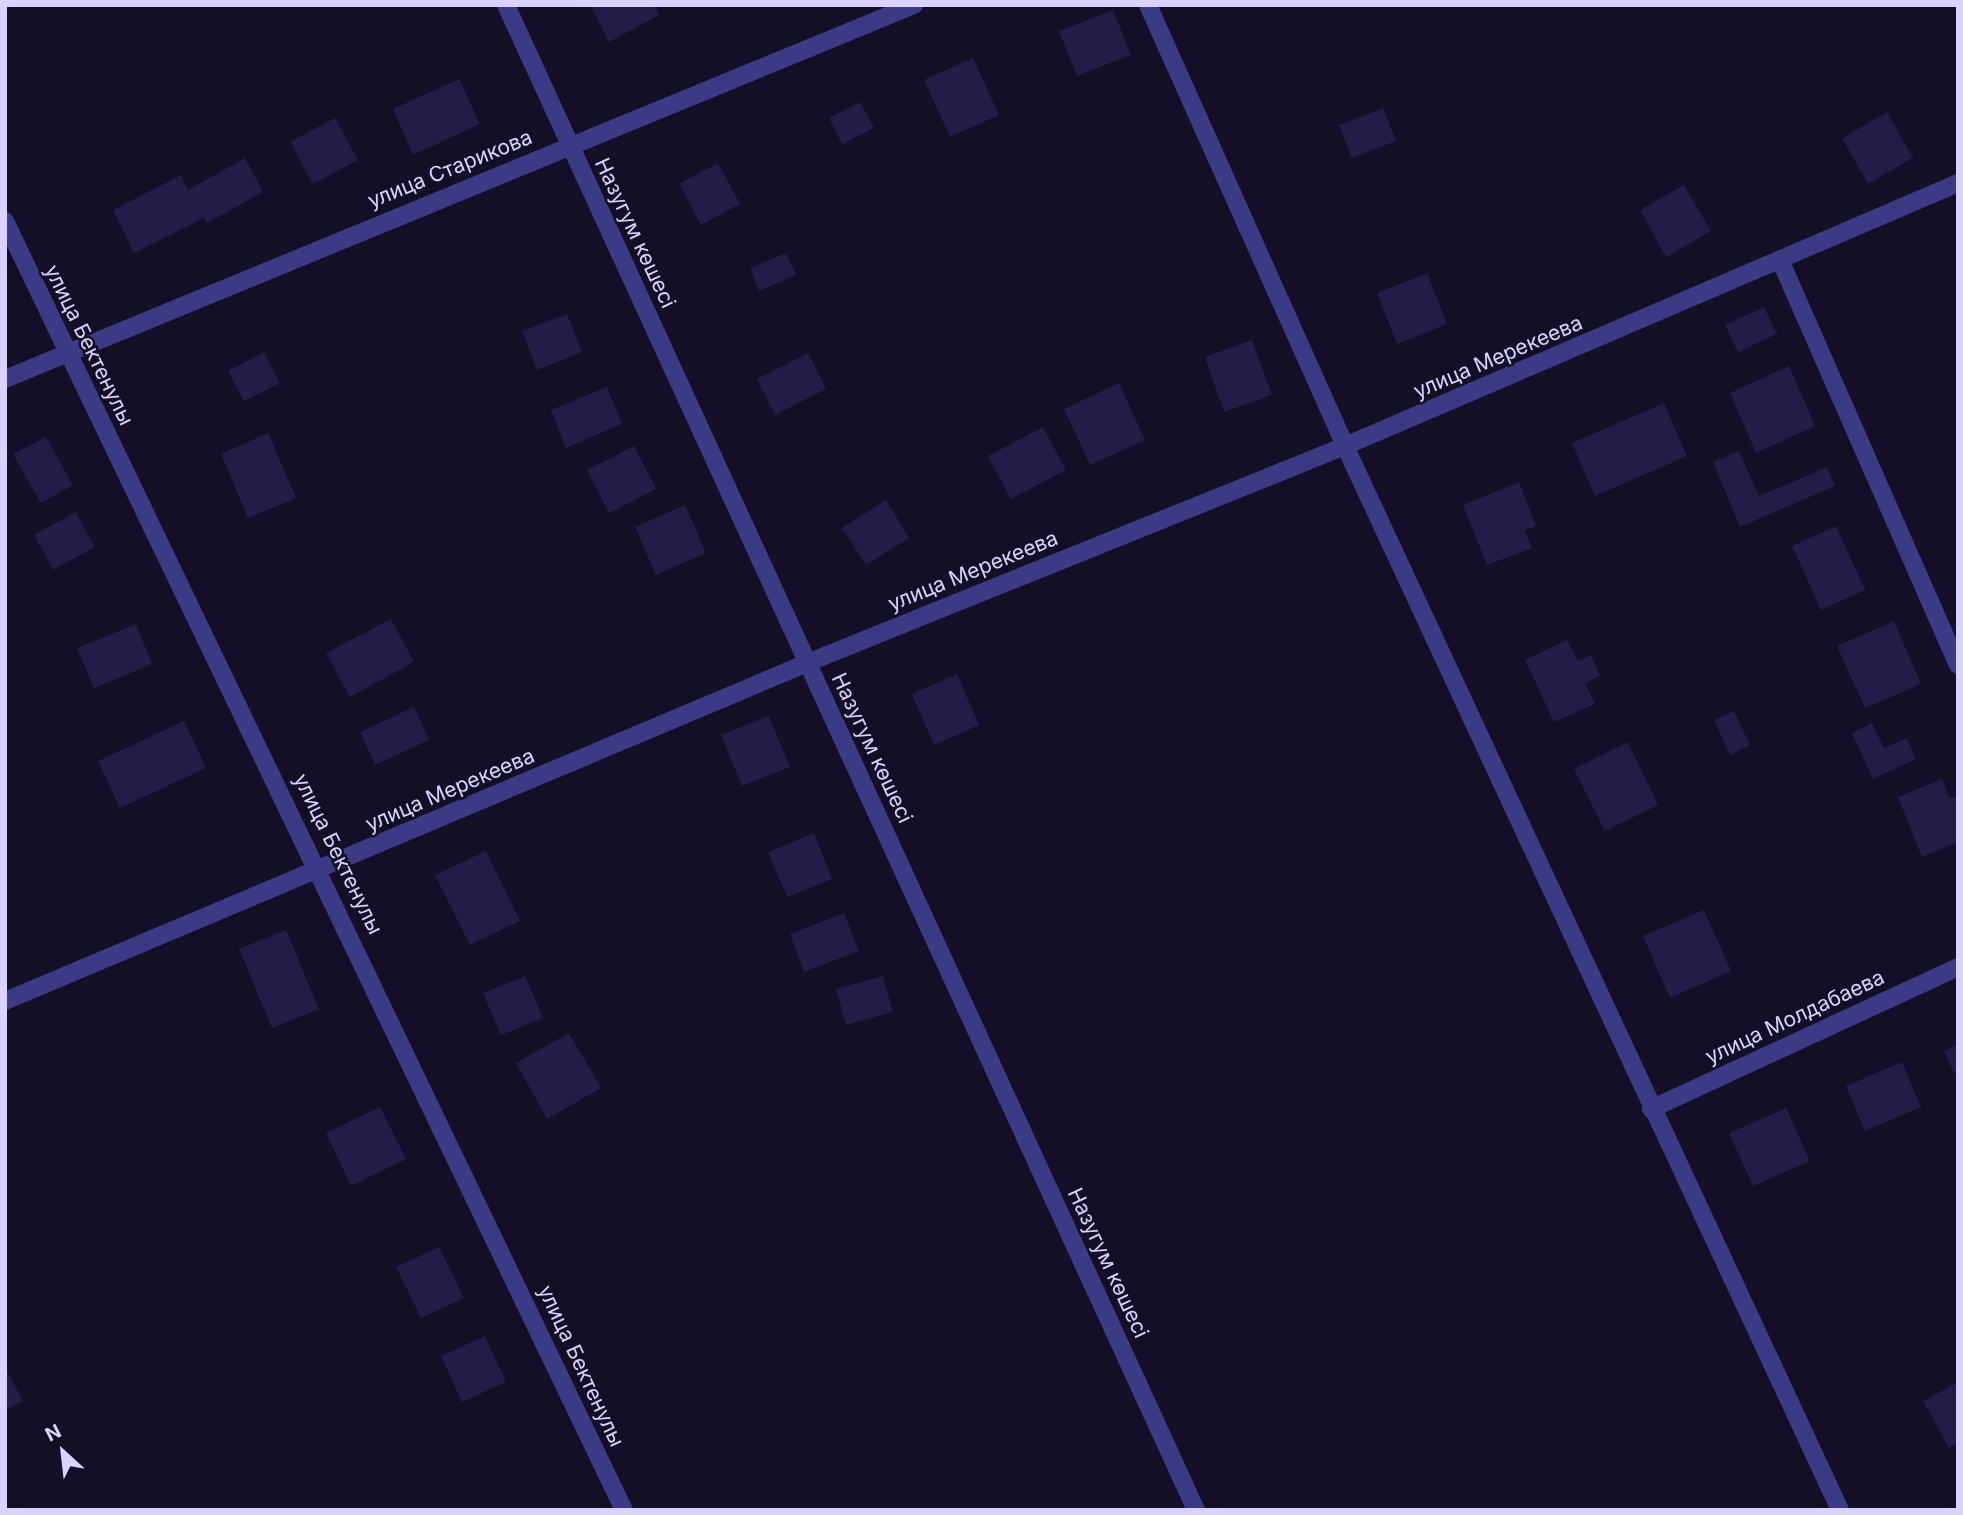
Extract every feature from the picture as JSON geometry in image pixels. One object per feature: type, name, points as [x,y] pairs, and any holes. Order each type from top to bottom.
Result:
[{"type":"street","name":"Назугум көшесі","points":[[506,5],[1196,1510]]},
{"type":"street","name":"улица Старикова","points":[[5,379],[570,144],[914,5]]},
{"type":"street","points":[[1148,5],[1345,446],[1651,1109],[1840,1510]]},
{"type":"street","name":"улица Мерекеева","points":[[5,1001],[807,663],[1345,446],[1781,262],[1958,183]]},
{"type":"street","name":"улица Бектенулы","points":[[5,221],[320,870],[624,1510]]},
{"type":"street","points":[[1781,262],[1958,665]]},
{"type":"street","name":"улица Молдабаева","points":[[1651,1109],[1958,967]]},
{"type":"building","points":[[590,5],[654,5],[659,15],[609,42]]},
{"type":"building","points":[[1113,10],[1131,55],[1077,76],[1059,31]]},
{"type":"building","points":[[973,58],[999,115],[950,137],[924,80]]},
{"type":"building","points":[[459,79],[480,124],[413,155],[393,109]]},
{"type":"building","points":[[860,102],[874,128],[842,144],[829,118]]},
{"type":"building","points":[[1383,108],[1396,141],[1352,158],[1339,125]]},
{"type":"building","points":[[1887,112],[1913,158],[1868,184],[1842,138]]},
{"type":"building","points":[[335,118],[358,160],[313,184],[290,142]]},
{"type":"building","points":[[245,158],[263,192],[207,223],[204,218],[134,253],[113,210],[181,175],[188,190]]},
{"type":"building","points":[[718,163],[740,204],[701,225],[679,184]]},
{"type":"building","points":[[1684,185],[1711,231],[1666,257],[1640,210]]},
{"type":"building","points":[[786,253],[796,275],[759,291],[750,268]]},
{"type":"building","points":[[1427,273],[1447,324],[1397,344],[1377,293]]},
{"type":"building","points":[[1764,307],[1777,334],[1738,352],[1725,325]]},
{"type":"building","points":[[567,314],[582,352],[537,370],[522,331]]},
{"type":"building","points":[[1252,340],[1272,395],[1224,412],[1205,357]]},
{"type":"building","points":[[264,352],[280,383],[244,401],[228,371]]},
{"type":"building","points":[[808,353],[826,389],[775,415],[757,379]]},
{"type":"building","points":[[1789,366],[1815,426],[1756,453],[1730,393]]},
{"type":"building","points":[[1119,383],[1145,440],[1090,465],[1064,409]]},
{"type":"building","points":[[607,387],[622,424],[566,448],[551,410]]},
{"type":"building","points":[[1664,403],[1687,456],[1595,496],[1572,443]]},
{"type":"building","points":[[1043,427],[1066,470],[1011,499],[988,456]]},
{"type":"building","points":[[268,433],[296,498],[248,518],[221,454]]},
{"type":"building","points":[[46,437],[73,485],[41,503],[13,454]]},
{"type":"building","points":[[634,446],[656,489],[609,513],[587,470]]},
{"type":"building","points":[[1739,451],[1759,496],[1827,467],[1835,486],[1740,527],[1713,462]]},
{"type":"building","points":[[1519,482],[1536,526],[1525,531],[1532,548],[1487,565],[1463,505]]},
{"type":"building","points":[[886,500],[909,538],[866,565],[842,528]]},
{"type":"building","points":[[685,505],[706,553],[656,575],[635,527]]},
{"type":"building","points":[[76,512],[95,547],[53,570],[34,535]]},
{"type":"building","points":[[1836,526],[1865,590],[1821,610],[1792,546]]},
{"type":"building","points":[[391,619],[414,662],[350,697],[326,653]]},
{"type":"building","points":[[1894,621],[1921,684],[1865,708],[1837,646]]},
{"type":"building","points":[[136,624],[152,664],[94,688],[77,648]]},
{"type":"building","points":[[1567,640],[1578,661],[1591,655],[1600,676],[1585,683],[1595,704],[1554,722],[1525,660]]},
{"type":"building","points":[[957,674],[979,725],[934,745],[912,694]]},
{"type":"building","points":[[414,707],[429,740],[375,765],[360,732]]},
{"type":"building","points":[[1734,711],[1750,745],[1730,755],[1714,720]]},
{"type":"building","points":[[769,716],[790,767],[742,786],[721,735]]},
{"type":"building","points":[[184,721],[206,768],[120,808],[98,761]]},
{"type":"building","points":[[1872,723],[1884,748],[1907,738],[1916,759],[1873,779],[1852,733]]},
{"type":"building","points":[[1628,742],[1658,805],[1605,831],[1574,769]]},
{"type":"building","points":[[1942,779],[1950,799],[1958,796],[1958,842],[1922,857],[1898,797]]},
{"type":"building","points":[[814,833],[832,879],[787,897],[768,852]]},
{"type":"building","points":[[486,851],[520,921],[470,945],[435,875]]},
{"type":"building","points":[[1704,910],[1731,971],[1670,998],[1643,936]]},
{"type":"building","points":[[844,913],[859,951],[804,972],[790,934]]},
{"type":"building","points":[[286,930],[319,1009],[272,1028],[239,949]]},
{"type":"building","points":[[525,976],[543,1018],[501,1035],[483,993]]},
{"type":"building","points":[[883,976],[893,1012],[846,1025],[836,989]]},
{"type":"building","points":[[569,1033],[601,1088],[547,1119],[516,1063]]},
{"type":"building","points":[[1958,1045],[1958,1071],[1954,1073],[1944,1051]]},
{"type":"building","points":[[1902,1062],[1921,1107],[1865,1131],[1846,1086]]},
{"type":"building","points":[[380,1107],[406,1159],[351,1186],[326,1133]]},
{"type":"building","points":[[1786,1108],[1810,1161],[1753,1186],[1729,1133]]},
{"type":"building","points":[[439,1247],[464,1298],[421,1318],[396,1267]]},
{"type":"building","points":[[485,1336],[506,1382],[462,1402],[441,1356]]},
{"type":"building","points":[[5,1367],[23,1401],[5,1410]]},
{"type":"building","points":[[1958,1382],[1958,1443],[1949,1448],[1923,1401]]}]
